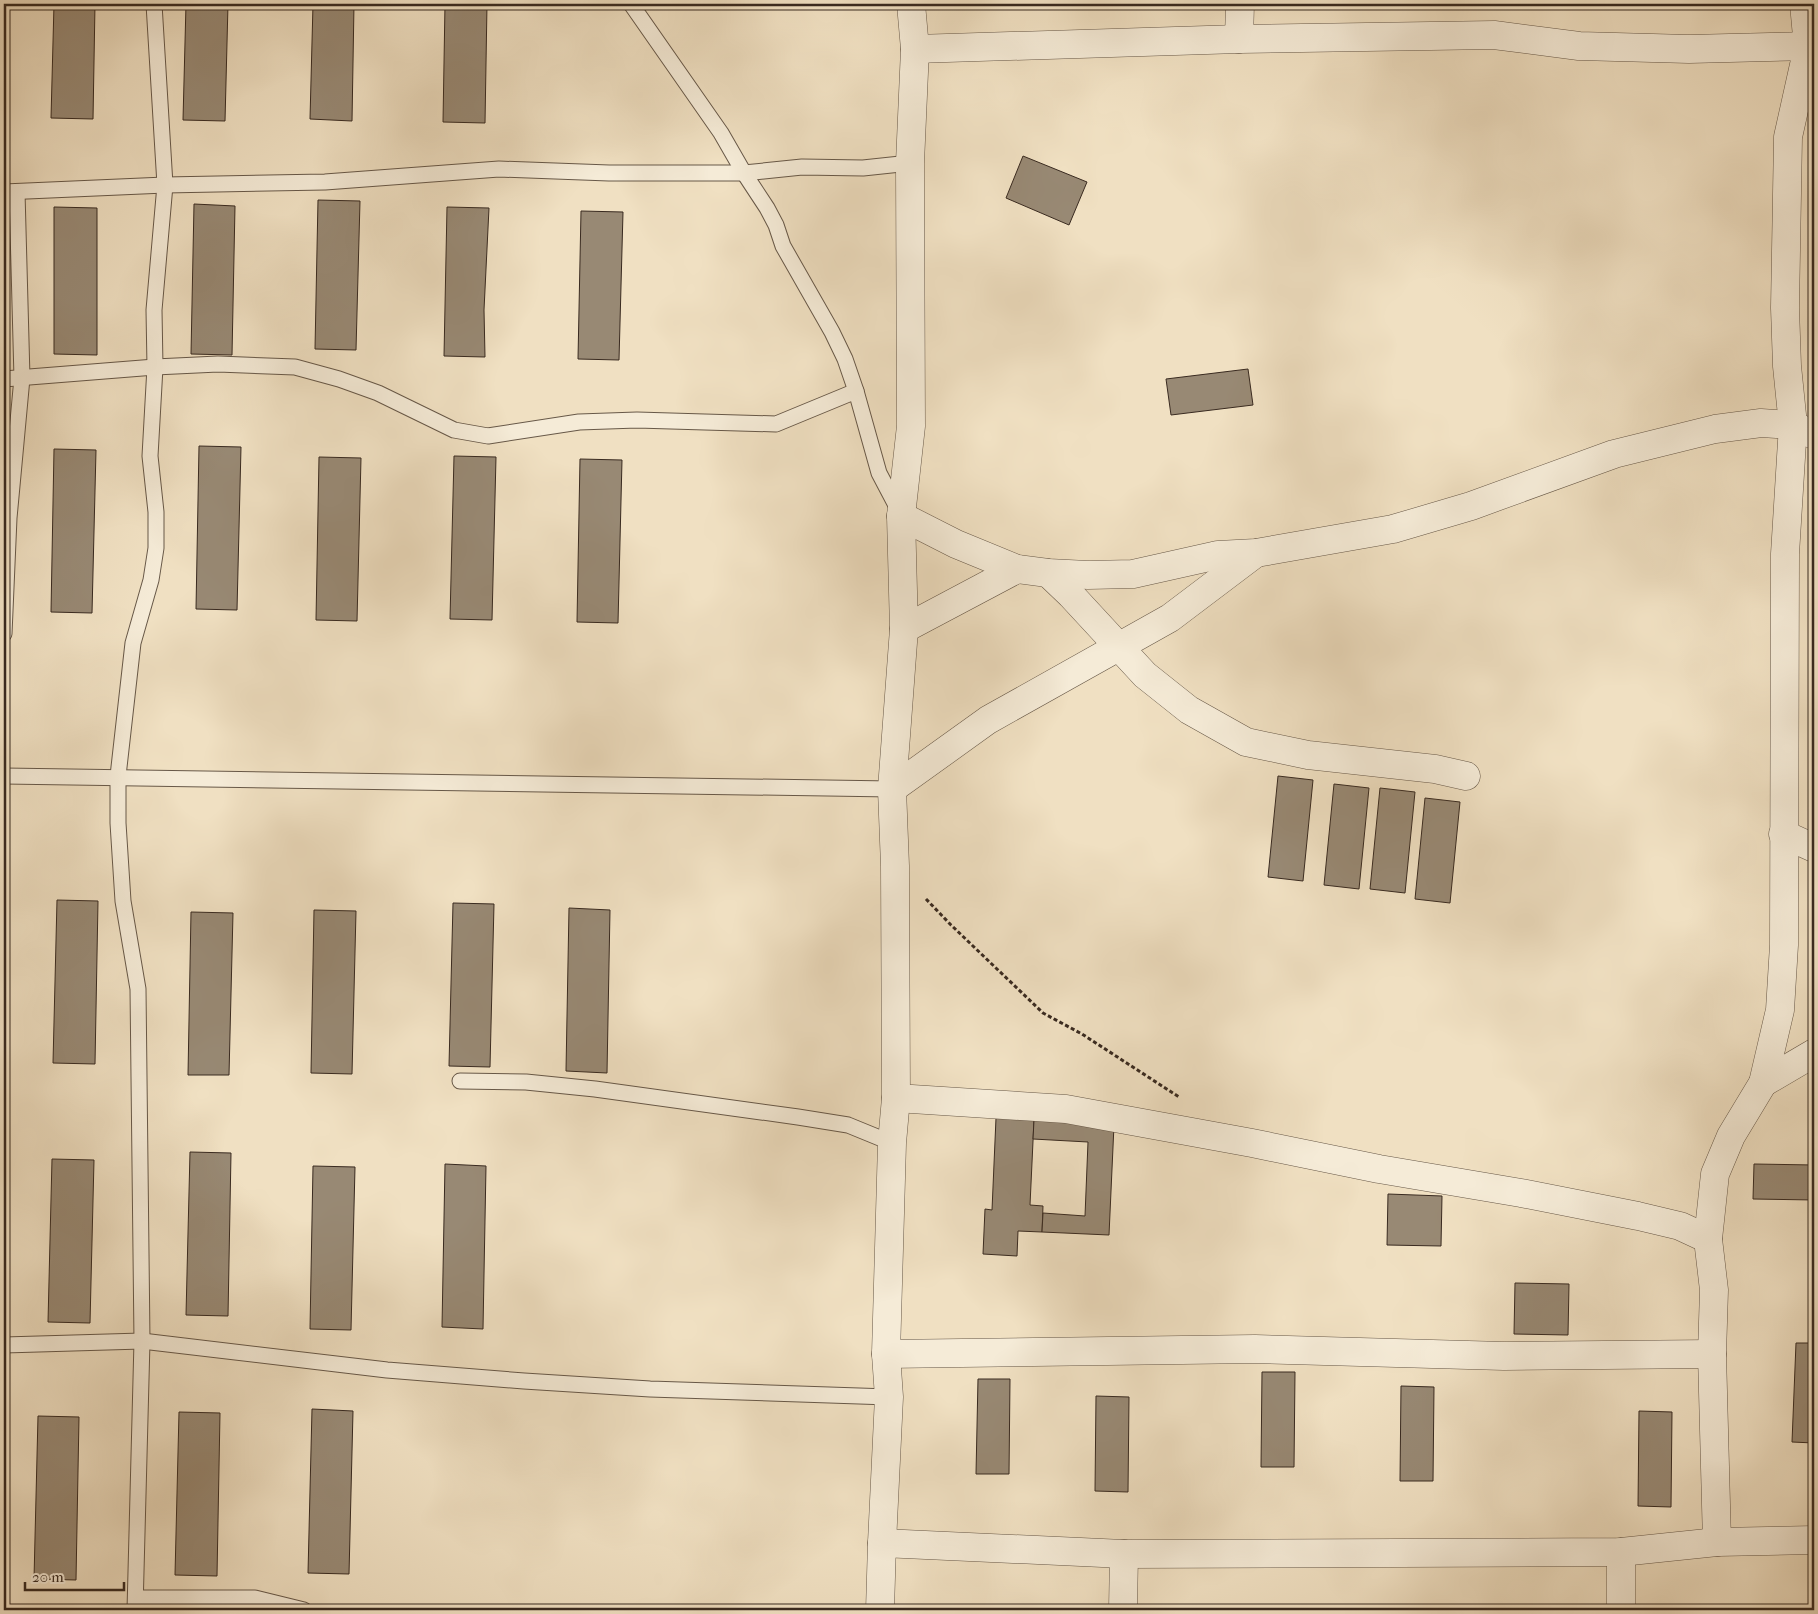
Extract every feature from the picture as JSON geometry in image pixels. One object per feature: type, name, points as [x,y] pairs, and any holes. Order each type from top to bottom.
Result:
[{"type":"street","points":[[1239,39],[1240,4]]},
{"type":"street","points":[[1717,1542],[1712,1354],[1714,1290],[1708,1239],[1715,1174],[1731,1136],[1763,1083],[1780,1010],[1784,945],[1785,554],[1804,430],[1787,366],[1785,308],[1788,136],[1811,47],[1804,4]]},
{"type":"street","points":[[880,1610],[889,1397],[886,1354],[892,1142],[896,1098],[895,866],[892,789],[904,630],[902,516],[911,426],[910,162],[915,49],[908,7]]},
{"type":"street","points":[[915,49],[1239,39],[1494,35],[1579,46],[1689,49],[1811,47]]},
{"type":"street","points":[[902,516],[956,544],[1017,568],[1048,573],[1088,575],[1133,574],[1218,555],[1256,553],[1393,529],[1471,506],[1614,454],[1715,429],[1761,423],[1804,430]]},
{"type":"street","points":[[892,789],[988,720],[1170,618],[1256,553]]},
{"type":"street","points":[[904,630],[1017,568]]},
{"type":"street","points":[[1048,573],[1071,595],[1145,675],[1189,710],[1246,742],[1308,755],[1435,769],[1466,776]]},
{"type":"street","points":[[1783,834],[1814,848]]},
{"type":"street","points":[[1763,1083],[1814,1053]]},
{"type":"street","points":[[896,1098],[1066,1109],[1638,1216],[1680,1226],[1708,1239]]},
{"type":"street","points":[[886,1354],[1255,1349],[1504,1356],[1712,1354]]},
{"type":"street","points":[[882,1543],[1124,1554],[1621,1552],[1717,1542],[1814,1540]]},
{"type":"street","points":[[1621,1552],[1621,1610]]},
{"type":"street","points":[[1123,1610],[1124,1554]]},
{"type":"lane","points":[[154,4],[165,185],[154,310],[155,367],[150,456],[156,512],[156,548],[151,580],[133,643],[118,776],[118,823],[122,900],[138,989],[142,1342],[135,1604],[255,1598],[278,1602],[304,1610]]},
{"type":"lane","points":[[631,4],[721,133],[776,225],[783,246],[832,332],[845,359],[879,473],[902,516]]},
{"type":"lane","points":[[4,634],[9,518],[22,378],[11,192],[165,185],[325,182],[499,169],[609,173],[744,173],[802,168],[863,168],[910,162]]},
{"type":"lane","points":[[4,379],[218,364],[296,367],[378,393],[454,430],[488,436],[579,422],[637,420],[776,424],[856,391]]},
{"type":"lane","points":[[4,776],[118,776],[892,789]]},
{"type":"lane","points":[[460,1081],[536,1083],[798,1117],[848,1125],[892,1142]]},
{"type":"lane","points":[[4,1345],[142,1342],[387,1370],[524,1381],[650,1389],[889,1397]]},
{"type":"path","points":[[895,866],[951,925],[1043,1013],[1082,1034],[1187,1102]]},
{"type":"building","points":[[54,4],[95,4],[93,119],[51,118]]},
{"type":"building","points":[[186,4],[228,4],[225,121],[183,120]]},
{"type":"building","points":[[313,4],[354,4],[352,121],[310,119]]},
{"type":"building","points":[[445,4],[487,4],[485,123],[443,122]]},
{"type":"building","points":[[1023,156],[1087,182],[1069,225],[1006,198]]},
{"type":"building","points":[[318,200],[360,201],[356,350],[315,349]]},
{"type":"building","points":[[194,204],[235,206],[232,355],[191,354]]},
{"type":"building","points":[[54,207],[97,208],[97,355],[54,354]]},
{"type":"building","points":[[447,207],[489,208],[484,310],[485,357],[444,356]]},
{"type":"building","points":[[581,211],[623,212],[619,360],[578,359]]},
{"type":"building","points":[[1248,369],[1253,405],[1171,415],[1166,379]]},
{"type":"building","points":[[199,446],[241,447],[237,610],[196,609]]},
{"type":"building","points":[[54,449],[96,450],[92,613],[51,612]]},
{"type":"building","points":[[454,456],[496,457],[492,620],[450,619]]},
{"type":"building","points":[[319,457],[361,458],[357,621],[316,620]]},
{"type":"building","points":[[580,459],[622,460],[618,623],[577,622]]},
{"type":"building","points":[[1278,776],[1313,780],[1303,881],[1268,877]]},
{"type":"building","points":[[1334,784],[1369,788],[1359,889],[1324,885]]},
{"type":"building","points":[[1380,788],[1415,792],[1405,893],[1370,889]]},
{"type":"building","points":[[1425,798],[1460,802],[1450,903],[1415,899]]},
{"type":"building","points":[[57,900],[98,901],[95,1064],[53,1063]]},
{"type":"building","points":[[453,903],[494,904],[490,1067],[449,1066]]},
{"type":"building","points":[[569,908],[610,910],[607,1073],[566,1071]]},
{"type":"building","points":[[314,910],[356,911],[352,1074],[311,1073]]},
{"type":"building","points":[[191,912],[233,913],[229,1075],[188,1075]]},
{"type":"building","points":[[996,1118],[1034,1120],[1030,1205],[1043,1206],[1042,1232],[1018,1231],[1017,1256],[983,1254],[985,1209],[992,1210]]},
{"type":"building","points":[[1034,1120],[1114,1125],[1109,1235],[1042,1232],[1043,1213],[1085,1216],[1088,1142],[1033,1139]]},
{"type":"building","points":[[190,1152],[231,1153],[228,1316],[186,1315]]},
{"type":"building","points":[[52,1159],[94,1160],[90,1323],[48,1322]]},
{"type":"building","points":[[445,1164],[486,1166],[483,1329],[442,1327]]},
{"type":"building","points":[[1754,1164],[1814,1165],[1814,1200],[1753,1199]]},
{"type":"building","points":[[313,1166],[355,1167],[351,1330],[310,1329]]},
{"type":"building","points":[[1388,1194],[1442,1196],[1441,1246],[1387,1245]]},
{"type":"building","points":[[1515,1283],[1569,1284],[1568,1335],[1514,1334]]},
{"type":"building","points":[[1796,1343],[1814,1343],[1814,1443],[1792,1442]]},
{"type":"building","points":[[1262,1372],[1295,1372],[1294,1467],[1261,1467]]},
{"type":"building","points":[[978,1379],[1010,1379],[1009,1474],[976,1474]]},
{"type":"building","points":[[1401,1386],[1434,1387],[1433,1481],[1400,1481]]},
{"type":"building","points":[[1096,1396],[1129,1397],[1128,1492],[1095,1491]]},
{"type":"building","points":[[312,1409],[353,1411],[349,1574],[308,1573]]},
{"type":"building","points":[[1639,1411],[1672,1412],[1671,1507],[1638,1506]]},
{"type":"building","points":[[179,1412],[220,1413],[217,1576],[175,1575]]},
{"type":"building","points":[[38,1416],[79,1417],[76,1580],[34,1579]]}]
